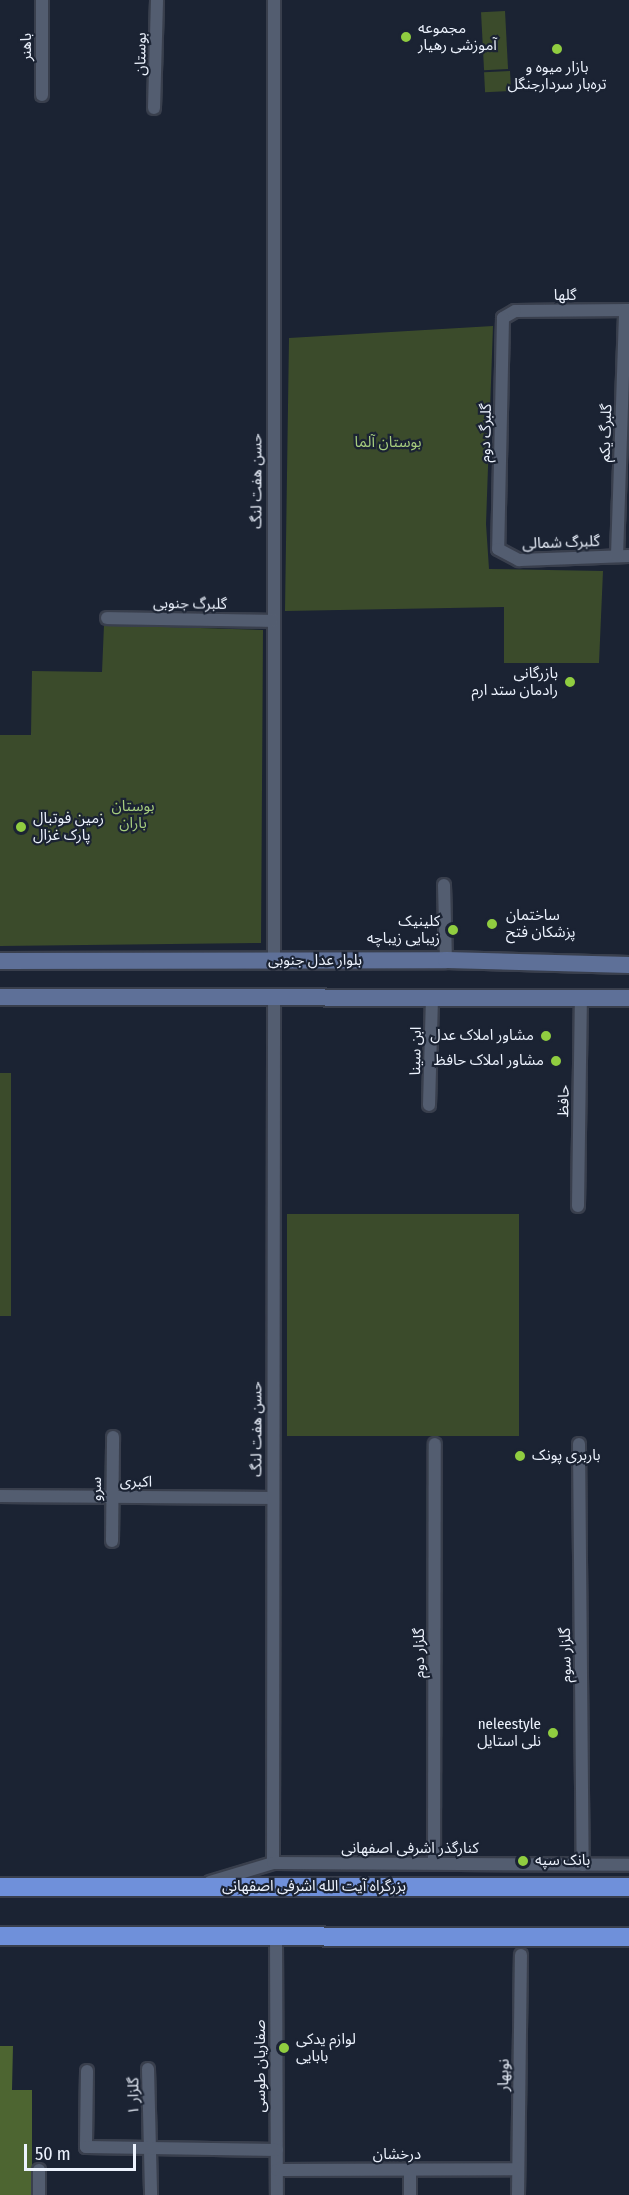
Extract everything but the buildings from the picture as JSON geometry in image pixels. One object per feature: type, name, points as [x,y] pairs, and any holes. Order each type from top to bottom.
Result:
[{"type":"highway","name":"بزرگراه آیت الله اشرفی اصفهانی","points":[[0,1887],[626,1886]]},
{"type":"highway","points":[[0,1936],[627,1938]]},
{"type":"main road","name":"بلوار عدل جنوبی","points":[[0,961],[446,960],[629,965]]},
{"type":"main road","points":[[0,996],[274,995],[629,998]]},
{"type":"street","name":"باهنر","points":[[42,0],[42,95]]},
{"type":"street","name":"بوستان","points":[[154,108],[157,0]]},
{"type":"street","name":"حسن هفت لنگ","points":[[274,0],[272,621],[274,961]]},
{"type":"street","name":"گلها","points":[[503,318],[515,311],[627,310]]},
{"type":"street","name":"گلبرگ یکم","points":[[623,556],[627,310]]},
{"type":"street","name":"گلبرگ دوم","points":[[498,549],[503,318]]},
{"type":"street","name":"گلبرگ شمالی","points":[[498,549],[519,560],[623,556]]},
{"type":"street","name":"گلبرگ جنوبی","points":[[107,618],[272,621]]},
{"type":"street","points":[[444,885],[446,960]]},
{"type":"street","name":"حسن هفت لنگ","points":[[273,1863],[271,1498],[274,995]]},
{"type":"street","name":"ابن سینا","points":[[429,1105],[432,998]]},
{"type":"street","name":"حافظ","points":[[578,1206],[581,998]]},
{"type":"street","name":"سرو","points":[[112,1541],[113,1437]]},
{"type":"street","name":"گلزار دوم","points":[[434,1863],[435,1444]]},
{"type":"street","name":"گلزار سوم","points":[[579,1444],[583,1865]]},
{"type":"street","name":"اکبری","points":[[0,1496],[271,1498]]},
{"type":"street","name":"کنارگذر اشرفی اصفهانی","points":[[195,1887],[273,1863],[629,1865]]},
{"type":"street","name":"صفاریان طوسی","points":[[276,1936],[277,2195]]},
{"type":"street","name":"نوبهار","points":[[518,2195],[520,1955]]},
{"type":"street","name":"گلزار ۱","points":[[148,2069],[151,2195]]},
{"type":"street","points":[[87,2071],[86,2147],[277,2150]]},
{"type":"street","name":"درخشان","points":[[277,2170],[518,2169]]},
{"type":"street","points":[[39,2170],[39,2195]]},
{"type":"street","points":[[410,2170],[410,2195]]},
{"type":"green space","points":[[505,11],[508,69],[484,70],[481,12]]},
{"type":"green space","points":[[510,71],[511,91],[485,92],[484,72]]},
{"type":"green space","name":"بوستان آلما","points":[[493,326],[486,524],[489,569],[603,571],[599,663],[504,663],[504,607],[285,611],[289,338]]},
{"type":"green space","name":"بوستان باران","points":[[104,625],[263,630],[261,943],[0,946],[0,735],[31,735],[32,671],[102,672]]},
{"type":"green space","points":[[0,1073],[11,1073],[11,1316],[0,1316]]},
{"type":"green space","points":[[287,1214],[519,1214],[519,1436],[287,1436]]},
{"type":"green space","points":[[0,2046],[13,2046],[12,2090],[32,2090],[32,2195],[0,2195]]},
{"type":"place","name":"مجموعه آموزشی رهیار","points":[[406,37]]},
{"type":"place","name":"بازار میوه و تره‌بار سردارجنگل","points":[[557,49]]},
{"type":"place","name":"بازرگانی رادمان ستد ارم","points":[[570,682]]},
{"type":"place","name":"زمین فوتبال پارک غزال","points":[[21,827]]},
{"type":"place","name":"ساختمان پزشکان فتح","points":[[492,924]]},
{"type":"place","name":"کلینیک زیبایی زیباچه","points":[[453,930]]},
{"type":"place","name":"مشاور املاک عدل","points":[[546,1036]]},
{"type":"place","name":"مشاور املاک حافظ","points":[[556,1061]]},
{"type":"place","name":"باربری پونک","points":[[520,1456]]},
{"type":"place","name":"neleestyle نلی استایل","points":[[553,1733]]},
{"type":"place","name":"بانک سپه","points":[[523,1861]]},
{"type":"place","name":"لوازم یدکی بابایی","points":[[284,2048]]}]
